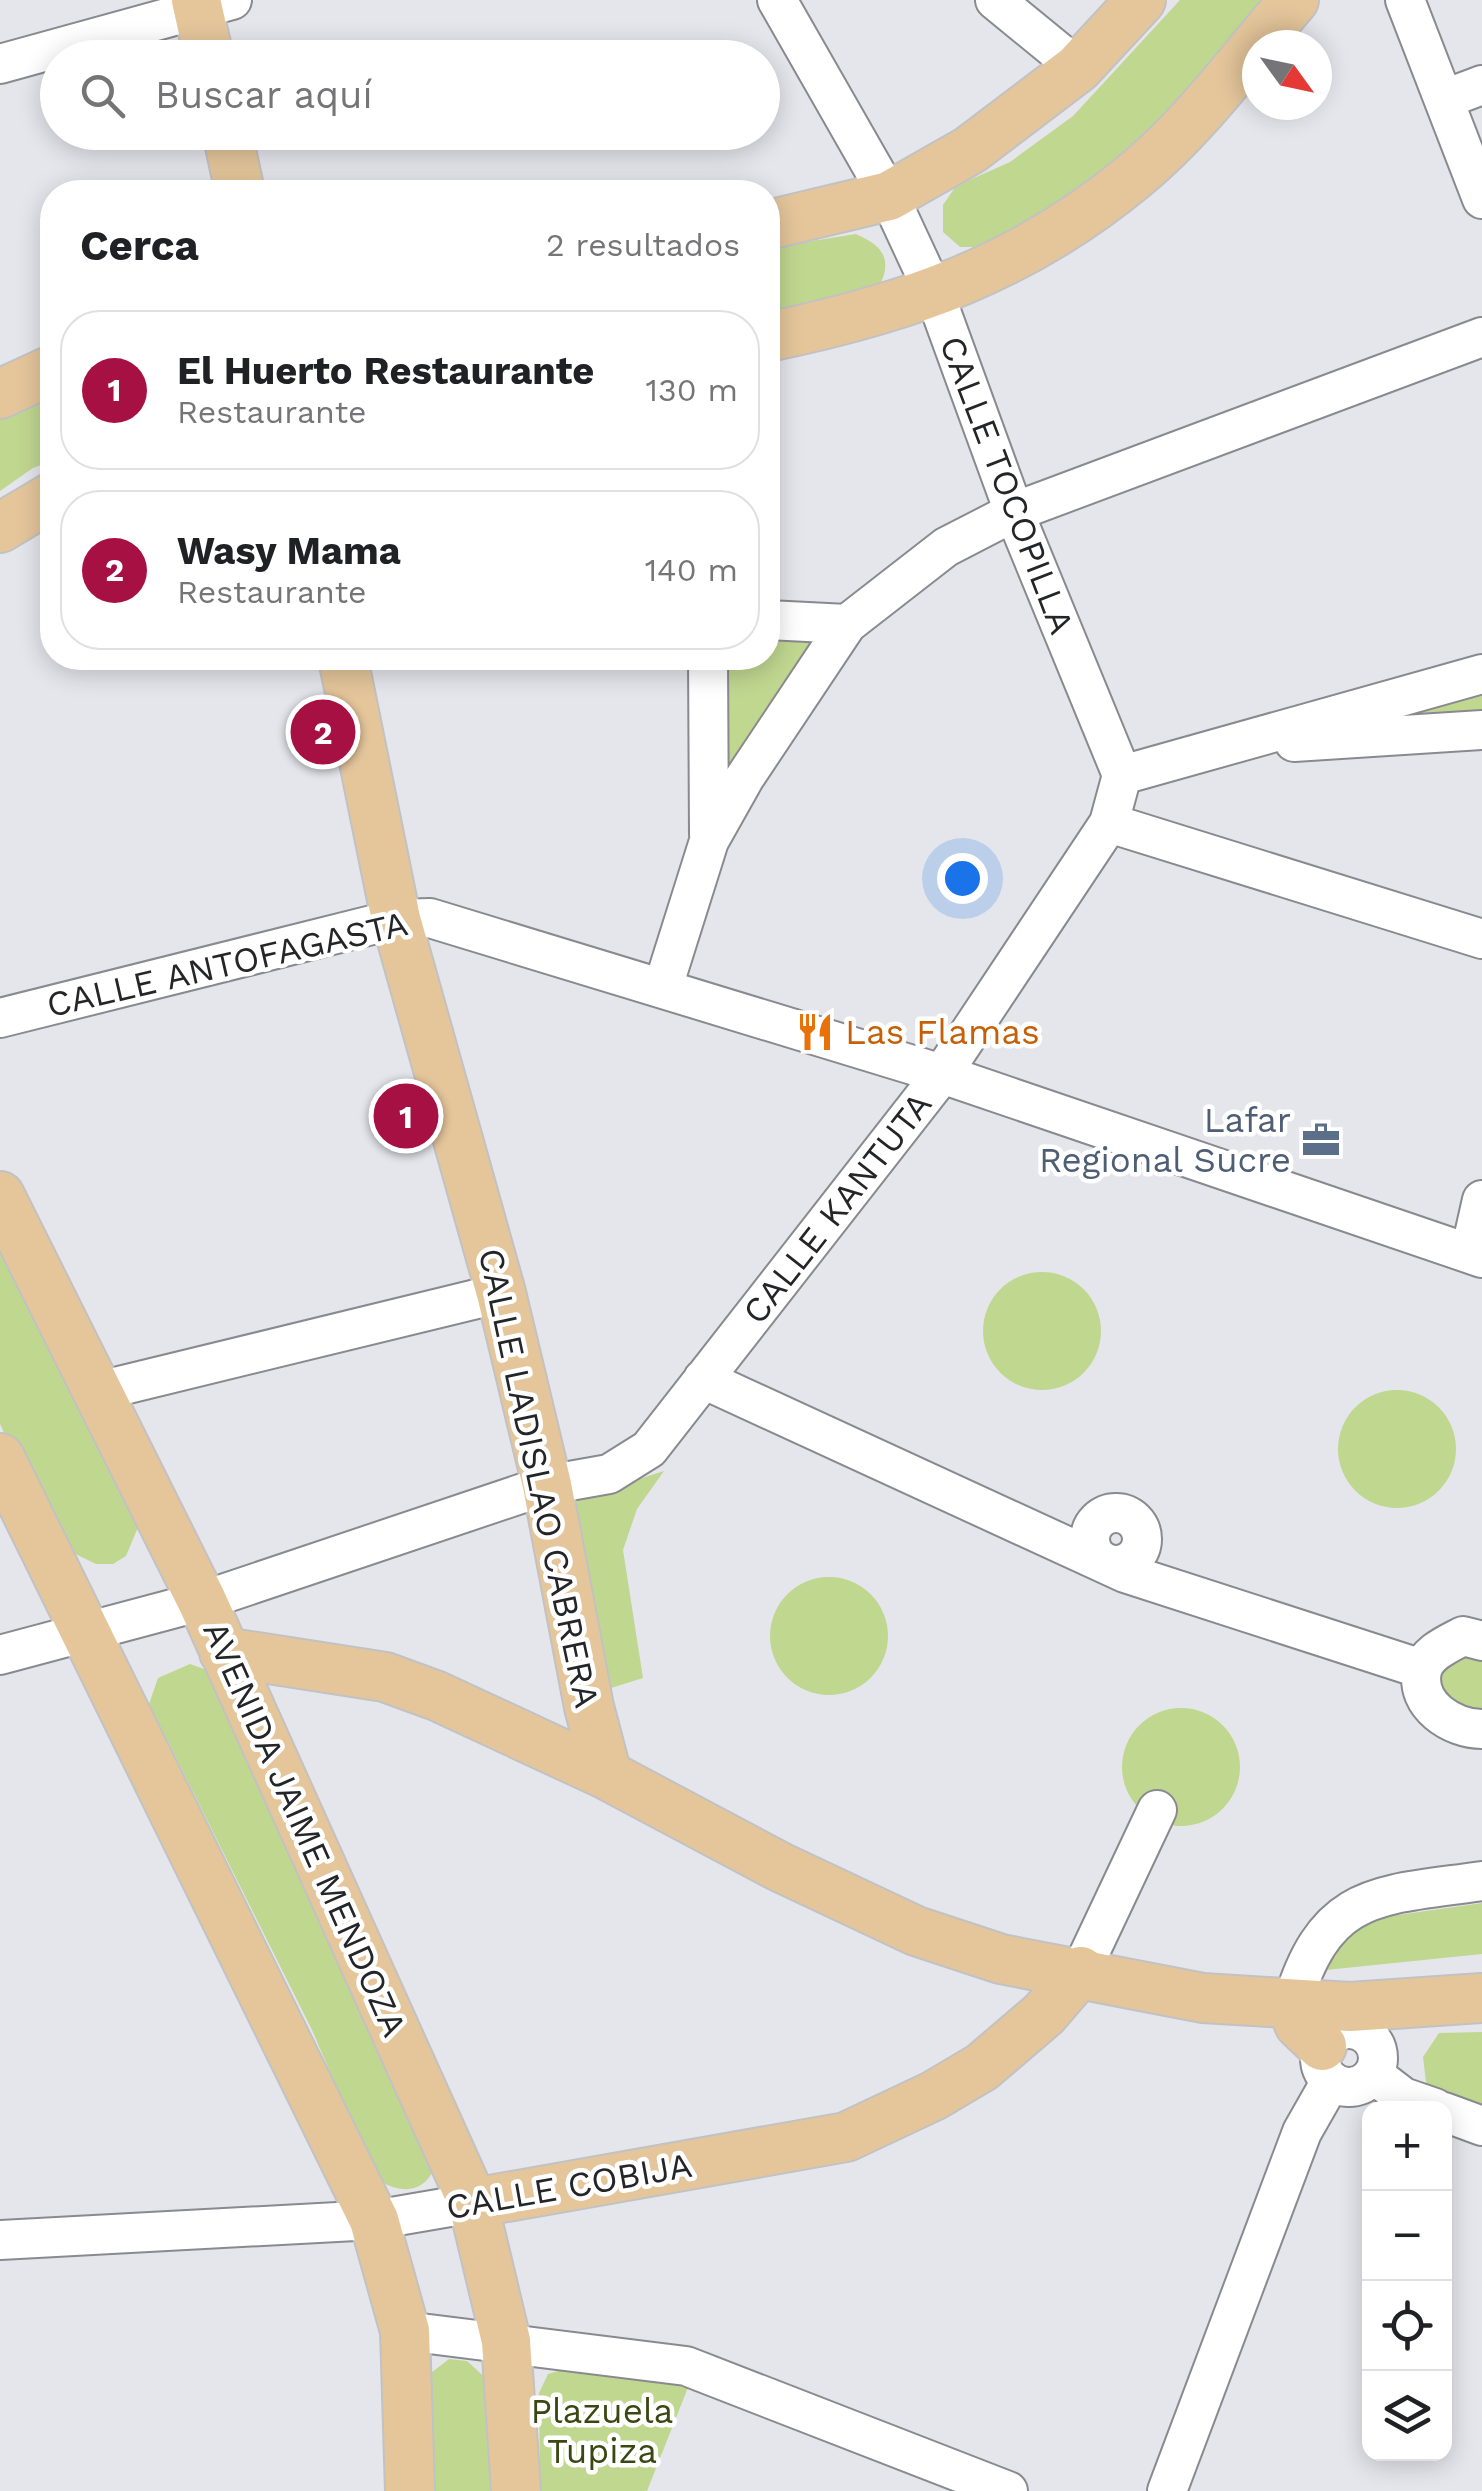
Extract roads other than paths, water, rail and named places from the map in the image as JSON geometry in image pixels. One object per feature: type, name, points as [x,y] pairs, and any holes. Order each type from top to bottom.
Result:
[{"type":"main road","points":[[780,222],[889,196],[970,150],[1078,68],[1141,0]]},
{"type":"main road","points":[[780,334],[934,295],[1058,232],[1136,174],[1204,106],[1294,0]]},
{"type":"main road","points":[[209,3],[210,40]]},
{"type":"main road","points":[[231,150],[237,180]]},
{"type":"main road","points":[[0,394],[40,376]]},
{"type":"main road","points":[[0,528],[40,504]]},
{"type":"main road","name":"CALLE LADISLAO CABRERA","points":[[345,670],[396,919],[501,1293],[547,1485],[589,1707],[607,1775]]},
{"type":"main road","name":"AVENIDA JAIME MENDOZA","points":[[0,1196],[202,1601],[473,2203],[506,2341],[516,2491]]},
{"type":"main road","points":[[0,1458],[82,1631],[334,2131],[374,2220],[405,2331],[410,2491]]},
{"type":"main road","points":[[224,1652],[385,1677],[607,1775],[780,1867],[916,1931],[1001,1959],[1081,1971],[1203,1998],[1292,2004],[1431,2004],[1482,1998]]},
{"type":"main road","name":"CALLE COBIJA","points":[[473,2203],[846,2137],[933,2096],[982,2067],[1044,2014],[1081,1971]]},
{"type":"main road","points":[[1292,2004],[1298,2024],[1327,2064]]},
{"type":"main road","points":[[1373,2057],[1431,2004]]},
{"type":"street","name":"CALLE TOCOPILLA","points":[[778,0],[889,196],[934,295],[1014,512],[1122,775]]},
{"type":"street","points":[[995,0],[1078,68]]},
{"type":"street","points":[[1404,0],[1482,199]]},
{"type":"street","points":[[82,40],[209,3]]},
{"type":"street","points":[[0,64],[40,52]]},
{"type":"street","points":[[1445,99],[1482,85]]},
{"type":"street","points":[[663,987],[709,842],[745,777],[847,624],[946,547],[1014,512],[1482,337]]},
{"type":"street","points":[[780,621],[847,624]]},
{"type":"street","points":[[708,670],[709,842]]},
{"type":"street","points":[[1122,775],[1482,674]]},
{"type":"street","points":[[1217,746],[1482,730]]},
{"type":"street","name":"CALLE KANTUTA","points":[[0,1656],[202,1601],[547,1485],[610,1474],[649,1449],[942,1074],[1109,824],[1122,775]]},
{"type":"street","points":[[1109,824],[1482,939]]},
{"type":"street","name":"CALLE ANTOFAGASTA","points":[[0,1018],[396,919],[430,918],[942,1074],[1478,1255]]},
{"type":"street","points":[[1478,1255],[1482,1200]]},
{"type":"street","points":[[99,1390],[501,1293]]},
{"type":"street","points":[[703,1379],[1106,1563],[1422,1669]]},
{"type":"street","points":[[1482,1641],[1463,1636],[1435,1652],[1422,1669],[1423,1694],[1440,1717],[1482,1728]]},
{"type":"street","points":[[1081,1971],[1157,1810]]},
{"type":"street","points":[[1292,2004],[1309,1952],[1337,1916],[1385,1894],[1482,1881]]},
{"type":"street","points":[[1167,2491],[1336,2032],[1346,2029],[1403,2097],[1415,2101]]},
{"type":"street","points":[[1327,2064],[1359,2086],[1373,2057]]},
{"type":"street","points":[[1452,2115],[1482,2126]]},
{"type":"street","name":"CALLE COBIJA","points":[[0,2240],[374,2220],[473,2203]]},
{"type":"street","points":[[405,2331],[686,2366],[1008,2491]]},
{"type":"place","name":"Wasy Mama","points":[[323,732]]},
{"type":"place","name":"Las Flamas","points":[[815,1032]]},
{"type":"place","name":"El Huerto Restaurante","points":[[406,1116]]},
{"type":"place","name":"Lafar Regional Sucre","points":[[1321,1140]]},
{"type":"park label","name":"Plazuela Tupiza","points":[[602,2431]]}]
